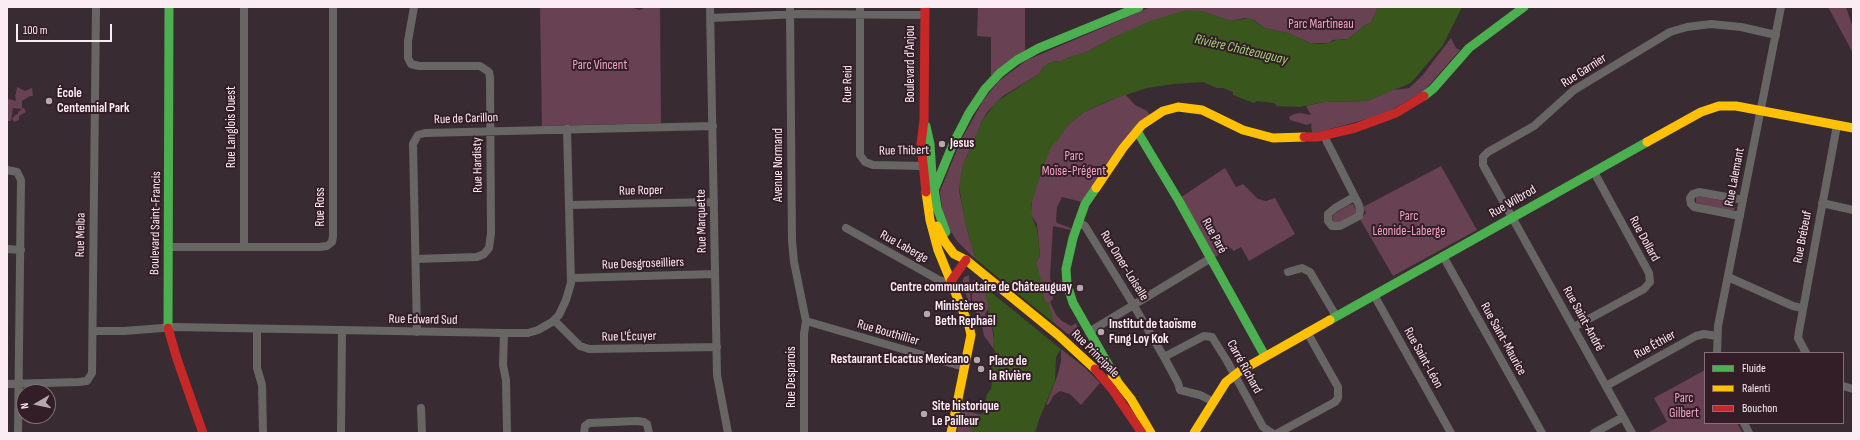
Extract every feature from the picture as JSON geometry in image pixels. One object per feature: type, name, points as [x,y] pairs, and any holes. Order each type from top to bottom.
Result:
[{"type":"street","name":"Rue Melba","points":[[19,384],[79,382],[87,381],[91,376],[93,331],[96,7]]},
{"type":"street","name":"Boulevard Saint-Francis","points":[[170,7],[168,327],[177,359],[203,433]]},
{"type":"street","name":"Rue Langlois Ouest","points":[[244,7],[244,247]]},
{"type":"street","name":"Rue Ross","points":[[169,247],[319,247],[327,246],[333,240],[333,7]]},
{"type":"street","name":"Rue Hardisty","points":[[414,7],[408,40],[408,58],[411,64],[419,66],[478,65],[486,69],[490,78],[491,233],[489,248],[484,254],[477,257],[416,259]]},
{"type":"street","name":"Rue Marquette","points":[[710,7],[718,386],[728,433]]},
{"type":"street","name":"Rue Principale","points":[[1151,433],[1131,399],[1117,380],[1089,332],[1070,297],[1066,278],[1067,261],[1078,222],[1086,202],[1123,148],[1137,131],[1151,118],[1162,111],[1178,107],[1188,107],[1202,110],[1243,130],[1264,136],[1291,139],[1324,136],[1348,130],[1382,119],[1420,100],[1430,92],[1472,46],[1524,7]]},
{"type":"street","name":"Rue Lalemant","points":[[1717,352],[1717,336],[1781,7]]},
{"type":"street","points":[[934,190],[946,160],[975,103],[989,84],[1005,68],[1039,48],[1133,8]]},
{"type":"street","points":[[711,18],[790,11],[925,11]]},
{"type":"street","name":"Avenue Normand","points":[[790,11],[792,249],[806,321]]},
{"type":"street","name":"Rue Reid","points":[[860,11],[859,148],[863,160]]},
{"type":"street","name":"Boulevard d'Anjou","points":[[925,11],[924,120],[921,144],[927,166]]},
{"type":"street","name":"Rue Garnier","points":[[1513,217],[1483,165],[1483,157],[1488,152],[1534,126],[1574,90],[1660,38],[1687,27],[1711,24],[1727,25],[1776,34]]},
{"type":"street","name":"Rue Wilbrod","points":[[1194,433],[1212,401],[1222,387],[1235,375],[1265,356],[1686,120],[1709,109],[1730,106],[1761,110],[1853,128]]},
{"type":"street","name":"Rue Brébeuf","points":[[1805,352],[1798,338],[1802,308],[1837,125]]},
{"type":"street","name":"Rue de Carillon","points":[[417,332],[413,144],[415,137],[425,133],[713,126]]},
{"type":"street","name":"Rue Edward Sud","points":[[93,331],[124,331],[168,327],[504,333],[533,332],[541,329],[554,320],[566,300],[572,278],[567,129]]},
{"type":"street","name":"Rue Paré","points":[[1137,131],[1265,356]]},
{"type":"street","points":[[1324,136],[1354,197]]},
{"type":"street","name":"Rue Thibert","points":[[863,160],[873,165],[927,166],[946,160]]},
{"type":"street","points":[[927,166],[934,190],[938,214],[943,227],[950,240],[966,260]]},
{"type":"street","points":[[927,166],[930,220],[945,270],[951,281],[970,332],[970,343],[951,433]]},
{"type":"street","points":[[7,170],[14,171],[19,174],[21,180],[19,384]]},
{"type":"street","name":"Rue Dollard","points":[[1574,327],[1644,288],[1650,279],[1649,273],[1594,172]]},
{"type":"street","points":[[1740,216],[1694,207],[1691,204],[1690,198],[1693,194],[1699,192],[1743,200]]},
{"type":"street","name":"Rue Roper","points":[[569,205],[714,202]]},
{"type":"street","points":[[1822,204],[1853,210]]},
{"type":"street","points":[[930,208],[945,242],[955,254],[966,260],[1058,335]]},
{"type":"street","name":"Rue Saint-André","points":[[1513,217],[1632,433]]},
{"type":"street","name":"Rue Omer-Loiselle","points":[[1078,222],[1086,226],[1134,305],[1164,357],[1178,383],[1180,390],[1200,394],[1212,401]]},
{"type":"street","name":"Rue Laberge","points":[[846,228],[938,280],[945,282],[951,281]]},
{"type":"street","points":[[7,249],[20,250]]},
{"type":"street","name":"Rue Saint-Maurice","points":[[1443,256],[1542,433]]},
{"type":"street","points":[[1089,332],[1210,258]]},
{"type":"street","points":[[951,281],[954,274],[966,260]]},
{"type":"street","points":[[1288,272],[1302,268],[1310,272],[1336,316]]},
{"type":"street","name":"Rue Desgroseilliers","points":[[572,278],[715,274]]},
{"type":"street","points":[[1728,277],[1793,306],[1802,308]]},
{"type":"street","name":"Rue Saint-Léon","points":[[1374,295],[1450,433]]},
{"type":"street","name":"Rue L'Écuyer","points":[[554,320],[580,346],[585,349],[717,347]]},
{"type":"street","name":"Rue Bouthillier","points":[[806,321],[868,341],[964,367]]},
{"type":"street","name":"Rue Desparois","points":[[804,433],[804,334],[806,321]]},
{"type":"street","points":[[257,329],[256,368],[262,385],[262,433]]},
{"type":"street","points":[[341,433],[342,330]]},
{"type":"street","points":[[1278,433],[1335,402],[1338,398],[1338,388],[1307,332]]},
{"type":"street","points":[[504,333],[503,365],[506,380],[507,433]]},
{"type":"street","name":"Rue Éthier","points":[[1606,386],[1696,336],[1704,334],[1717,336]]},
{"type":"street","name":"Rue Principale","points":[[1058,335],[1098,363],[1117,380]]},
{"type":"street","name":"Rue Principale","points":[[1058,335],[1105,380],[1142,433]]},
{"type":"street","name":"Carré Richard","points":[[1164,357],[1200,338],[1210,336],[1215,340],[1263,427],[1272,433]]},
{"type":"street","points":[[421,408],[422,433]]},
{"type":"street","points":[[1594,433],[1623,417]]},
{"type":"street","points":[[584,433],[587,424],[594,422],[637,421],[647,424],[649,433]]},
{"type":"street","name":"Rue Wilbrod","points":[[1189,433],[1200,423]]},
{"type":"street","points":[[1744,424],[1749,433]]},
{"type":"green space","name":"Parc Vincent","points":[[540,7],[630,7],[640,10],[646,7],[660,7],[661,123],[542,126]]},
{"type":"green space","points":[[978,7],[1025,7],[1025,50],[991,76],[991,37],[977,36]]},
{"type":"green space","name":"Parc Martineau","points":[[1151,7],[1378,7],[1371,23],[1365,25],[1348,39],[1333,40],[1329,43],[1310,43],[1288,33],[1264,28],[1254,20],[1245,18],[1231,21],[1201,11],[1114,37],[1087,52],[1067,58],[1061,62],[1055,61],[1043,67],[1039,74],[1003,96],[988,111],[982,121],[963,165],[959,191],[968,233],[976,260],[957,241],[950,230],[942,209],[940,191],[961,140],[984,99],[999,81],[1027,60]]},
{"type":"green space","points":[[1828,7],[1846,7],[1853,28],[1853,53]]},
{"type":"green space","points":[[1451,38],[1456,48],[1460,50],[1424,91],[1385,114],[1312,134],[1311,123],[1307,125],[1290,120],[1289,117],[1294,114],[1300,113],[1311,115],[1306,106],[1324,102],[1367,101],[1393,90],[1409,88],[1422,76]]},
{"type":"green space","points":[[17,87],[25,91],[32,88],[33,96],[30,96],[22,101],[22,108],[24,108],[26,112],[19,116],[19,120],[14,122],[12,118],[17,114],[18,115],[18,112],[22,109],[13,108],[11,121],[7,121],[7,101],[9,99],[16,101],[15,95]]},
{"type":"green space","name":"Parc Moïse-Prégent","points":[[1125,94],[1135,105],[1147,111],[1150,115],[1082,202],[1062,197],[1057,207],[1056,220],[1057,223],[1071,228],[1071,230],[1053,226],[1050,277],[1053,299],[1050,302],[1056,315],[1062,321],[1071,326],[1076,323],[1082,342],[1065,332],[1053,322],[1048,302],[1046,304],[1044,299],[1036,262],[1040,256],[1037,224],[1031,215],[1032,197],[1050,148],[1068,125],[1084,112]]},
{"type":"green space","name":"Parc Léonide-Laberge","points":[[1441,166],[1477,230],[1393,276],[1360,219],[1366,213],[1363,207]]},
{"type":"green space","points":[[1225,168],[1236,187],[1243,184],[1258,199],[1266,201],[1275,198],[1295,234],[1249,261],[1241,247],[1234,251],[1231,248],[1215,257],[1181,197]]},
{"type":"green space","points":[[1699,196],[1734,203],[1735,209],[1732,211],[1696,203],[1696,197]]},
{"type":"green space","points":[[1353,204],[1356,210],[1355,214],[1339,223],[1334,222],[1332,218],[1334,214]]},
{"type":"green space","points":[[969,275],[971,305],[962,284],[964,277]]},
{"type":"green space","points":[[974,280],[983,286],[987,297],[989,307],[985,314],[991,322],[994,340],[993,348],[984,336],[982,325],[978,322],[972,298],[972,286]]},
{"type":"green space","points":[[1061,349],[1084,367],[1100,383],[1081,405],[1070,394],[1060,391],[1053,396],[1049,404],[1046,405],[1058,374],[1061,361]]},
{"type":"green space","name":"Parc Gilbert","points":[[1704,371],[1704,424],[1738,424],[1743,433],[1647,433],[1667,422],[1654,398]]},
{"type":"green space","points":[[961,410],[979,414],[972,433],[957,433]]},
{"type":"water","name":"Rivière Châteauguay","points":[[1378,7],[1462,7],[1443,45],[1411,83],[1367,101],[1324,102],[1300,107],[1277,106],[1274,103],[1257,101],[1254,103],[1233,95],[1233,92],[1223,88],[1217,88],[1203,82],[1173,84],[1147,88],[1110,100],[1084,112],[1068,125],[1058,140],[1050,148],[1031,204],[1031,215],[1037,229],[1040,256],[1036,262],[1042,284],[1042,292],[1046,303],[1048,301],[1061,349],[1056,357],[1055,381],[1035,433],[972,433],[971,426],[979,414],[983,414],[987,394],[991,389],[992,381],[990,376],[995,351],[993,348],[994,334],[988,310],[989,307],[965,222],[959,186],[963,165],[982,121],[996,102],[1039,74],[1043,67],[1048,64],[1055,61],[1061,62],[1067,58],[1087,52],[1114,37],[1153,20],[1186,10],[1201,11],[1231,21],[1250,18],[1264,28],[1288,33],[1310,43],[1318,44],[1329,43],[1339,39],[1348,39],[1365,25],[1371,23]]},
{"type":"pier","points":[[973,257],[1055,324],[1062,350],[981,284]]},
{"type":"traffic: fast","points":[[168,328],[169,7]]},
{"type":"traffic: fast","points":[[934,190],[953,144],[969,113],[985,89],[1000,73],[1017,60],[1039,48],[1139,7]]},
{"type":"traffic: fast","points":[[1424,96],[1433,89],[1469,48],[1524,7]]},
{"type":"traffic: fast","points":[[926,126],[930,144],[932,175],[937,208],[946,232]]},
{"type":"traffic: fast","points":[[1137,131],[1179,201],[1265,356]]},
{"type":"traffic: fast","points":[[1330,320],[1647,142]]},
{"type":"traffic: fast","points":[[1096,188],[1085,204],[1073,238],[1066,269],[1067,284],[1073,303],[1117,380]]},
{"type":"traffic: slow","points":[[1647,142],[1701,112],[1719,106],[1736,106],[1853,128]]},
{"type":"traffic: slow","points":[[1096,188],[1123,148],[1142,125],[1163,111],[1178,107],[1202,110],[1243,130],[1273,138],[1304,137]]},
{"type":"traffic: slow","points":[[926,192],[930,220],[938,250],[969,326],[971,335],[951,433]]},
{"type":"traffic: slow","points":[[937,226],[945,242],[954,254],[966,260],[1058,335],[1095,369]]},
{"type":"traffic: slow","points":[[1194,433],[1226,382],[1240,371],[1330,320]]},
{"type":"traffic: slow","points":[[1112,375],[1131,399],[1151,433]]},
{"type":"traffic: jam","points":[[925,7],[924,120],[921,144],[926,192]]},
{"type":"traffic: jam","points":[[1304,137],[1317,137],[1355,128],[1396,113],[1424,96]]},
{"type":"traffic: jam","points":[[951,281],[966,260]]},
{"type":"traffic: jam","points":[[168,328],[177,359],[203,433]]},
{"type":"traffic: jam","points":[[1095,369],[1112,389],[1142,433]]},
{"type":"place","name":"École Centennial Park","points":[[49,101]]},
{"type":"place","name":"Jesus","points":[[942,144]]},
{"type":"place","name":"Centre communautaire de Châteauguay","points":[[1080,288]]},
{"type":"place","name":"Ministères Beth Rephaël","points":[[927,314]]},
{"type":"place","name":"Institut de taoïsme Fung Loy Kok","points":[[1101,332]]},
{"type":"place","name":"Restaurant Elcactus Mexicano","points":[[977,360]]},
{"type":"place","name":"Place de la Rivière","points":[[981,369]]},
{"type":"place","name":"Site historique Le Pailleur","points":[[924,414]]}]
